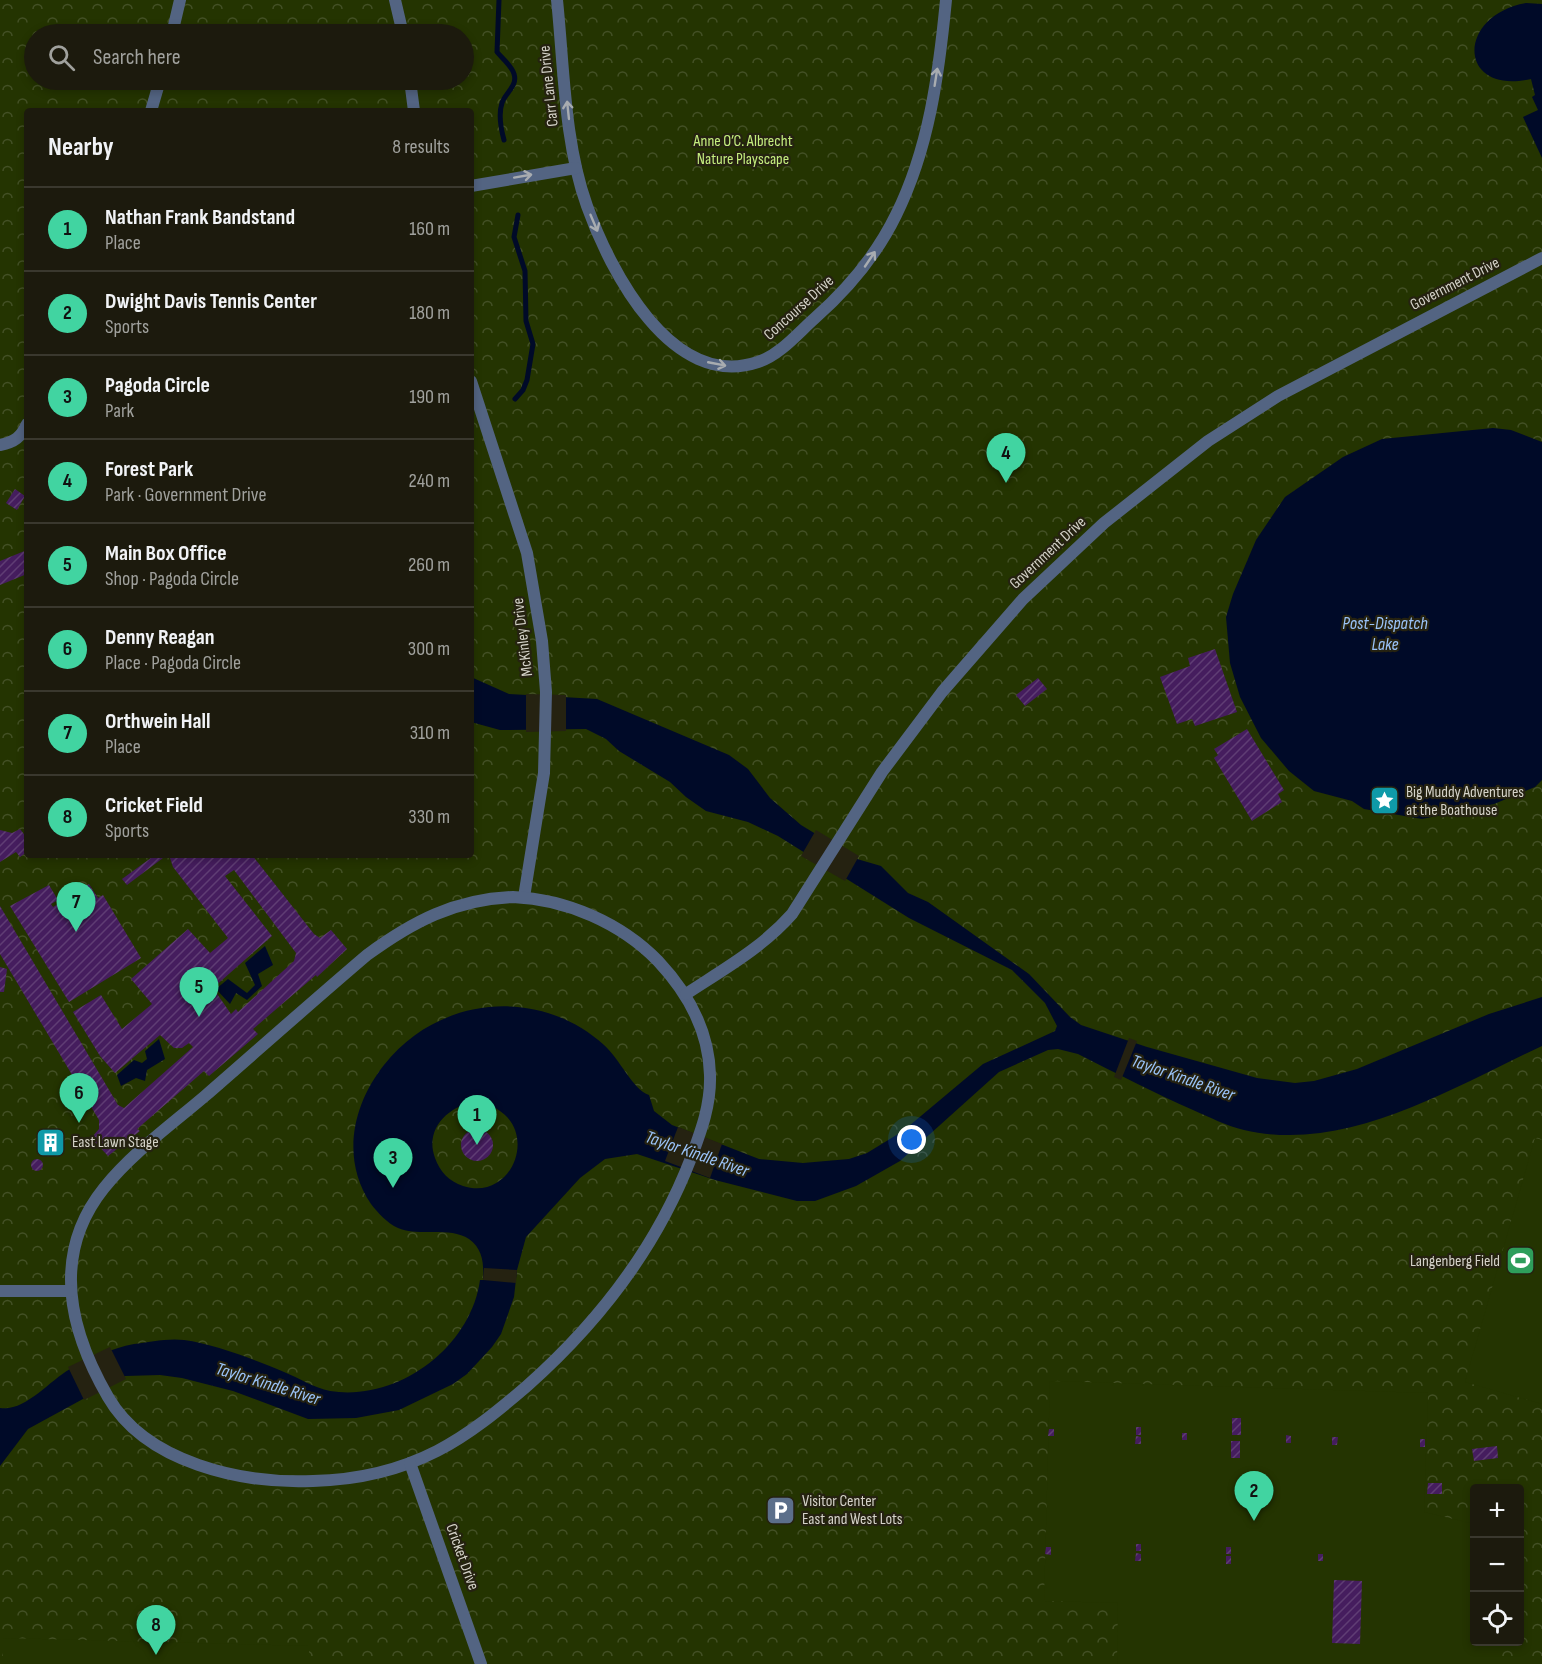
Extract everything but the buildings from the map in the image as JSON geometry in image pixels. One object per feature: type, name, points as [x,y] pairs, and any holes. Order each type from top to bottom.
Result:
[{"type":"street","points":[[174,24],[180,0]]},
{"type":"street","points":[[395,0],[401,24]]},
{"type":"street","name":"Carr Lane Drive","points":[[557,0],[576,168]]},
{"type":"street","name":"Concourse Drive","points":[[576,168],[587,206],[610,258],[639,305],[660,333],[687,354],[702,360],[731,366],[759,362],[788,342],[845,290],[873,254],[897,214],[916,165],[931,110],[946,0]]},
{"type":"street","points":[[152,108],[156,90]]},
{"type":"street","points":[[411,90],[414,108]]},
{"type":"street","points":[[474,185],[576,168]]},
{"type":"street","name":"Government Drive","points":[[686,994],[775,933],[792,914],[821,871],[892,759],[971,656],[1046,575],[1130,502],[1208,441],[1278,396],[1542,258]]},
{"type":"street","name":"McKinley Drive","points":[[474,390],[527,553],[542,641],[546,692],[546,735],[541,799],[524,897]]},
{"type":"street","points":[[0,445],[12,443],[20,437],[24,430]]},
{"type":"street","points":[[524,897],[575,909],[629,936],[651,954],[686,994],[701,1025],[709,1058],[710,1093],[700,1136],[668,1213],[639,1260],[603,1311],[544,1371],[481,1424],[438,1451],[410,1463],[372,1474],[327,1481],[290,1481],[247,1477],[198,1464],[156,1443],[125,1420],[108,1397],[84,1350],[73,1315],[70,1291],[77,1240],[92,1204],[131,1160],[340,978],[391,937],[438,911],[481,900],[524,897]]},
{"type":"street","points":[[0,1291],[70,1291]]},
{"type":"street","name":"Cricket Drive","points":[[410,1463],[482,1664]]},
{"type":"green space","name":"Anne O’C. Albrecht Nature Playscape","points":[[0,0],[1542,0],[1542,1664],[0,1664]]},
{"type":"green space","name":"Langenberg Field","points":[[1535,1138],[1542,1140],[1542,1404],[1465,1382]]},
{"type":"green space","points":[[1050,1381],[1428,1393],[1424,1512],[1470,1523],[1470,1646],[1493,1646],[1493,1664],[1117,1664],[1118,1603],[1044,1601]]},
{"type":"green space","points":[[3,1638],[309,1646],[309,1664],[3,1664]]},
{"type":"water","points":[[1526,3],[1542,4],[1542,158],[1523,117],[1538,110],[1532,97],[1535,95],[1531,79],[1507,81],[1489,76],[1479,66],[1474,52],[1477,37],[1487,23],[1503,11]]},
{"type":"water","name":"Post-Dispatch Lake","points":[[1493,428],[1511,430],[1542,442],[1542,780],[1535,787],[1494,804],[1422,819],[1364,809],[1352,801],[1314,791],[1289,771],[1261,738],[1240,697],[1230,663],[1226,617],[1233,594],[1256,540],[1285,497],[1343,457],[1382,439]]},
{"type":"water","name":"Taylor Kindle River","points":[[474,678],[509,694],[597,699],[729,755],[748,769],[770,798],[801,825],[857,859],[881,866],[908,893],[928,902],[1029,974],[1070,1017],[1081,1025],[1147,1047],[1257,1078],[1295,1083],[1314,1081],[1357,1069],[1489,1014],[1542,997],[1542,1046],[1398,1113],[1360,1125],[1321,1133],[1283,1135],[1231,1126],[1164,1097],[1078,1054],[1058,1049],[1048,1050],[999,1072],[900,1161],[856,1186],[815,1201],[797,1201],[715,1180],[637,1154],[605,1159],[580,1178],[526,1237],[517,1270],[514,1297],[501,1334],[467,1374],[453,1384],[399,1410],[356,1418],[308,1419],[233,1391],[182,1378],[160,1375],[125,1376],[28,1429],[0,1466],[0,1408],[9,1408],[28,1401],[70,1369],[101,1354],[126,1346],[152,1341],[196,1342],[248,1358],[324,1390],[356,1392],[381,1388],[405,1378],[427,1365],[447,1347],[462,1327],[474,1304],[480,1280],[483,1280],[483,1263],[480,1252],[474,1243],[461,1235],[407,1231],[386,1221],[371,1204],[362,1187],[353,1151],[358,1115],[373,1081],[384,1065],[406,1042],[432,1024],[460,1013],[490,1007],[520,1007],[550,1014],[578,1026],[604,1045],[637,1087],[649,1095],[654,1111],[672,1125],[759,1159],[803,1163],[849,1159],[867,1153],[903,1131],[983,1064],[1055,1031],[1057,1026],[1045,1003],[1012,970],[909,918],[778,836],[748,822],[706,811],[670,782],[619,751],[606,739],[586,729],[500,730],[474,723]],"holes":[[[476,1102],[498,1110],[511,1122],[517,1138],[516,1155],[510,1170],[498,1182],[482,1188],[463,1186],[442,1172],[432,1147],[433,1137],[436,1128],[448,1113]]]},
{"type":"water","points":[[265,946],[273,965],[258,974],[262,986],[247,1000],[236,993],[230,1004],[216,989],[228,979],[247,993],[255,985],[245,963]]},
{"type":"water","points":[[159,1039],[165,1059],[147,1070],[145,1081],[136,1078],[121,1086],[117,1075],[134,1060],[142,1063],[147,1059],[145,1051]]},
{"type":"pier","points":[[526,694],[566,695],[566,731],[526,732]]},
{"type":"pier","points":[[816,830],[859,856],[845,881],[801,856]]},
{"type":"pier","points":[[1129,1038],[1137,1041],[1121,1080],[1114,1077]]},
{"type":"pier","points":[[678,1127],[722,1144],[710,1178],[665,1161]]},
{"type":"pier","points":[[484,1268],[517,1270],[516,1283],[483,1280]]},
{"type":"pier","points":[[110,1347],[126,1379],[84,1400],[68,1367]]},
{"type":"waterway","points":[[499,0],[497,52],[511,68],[515,78],[500,112],[504,140]]},
{"type":"waterway","points":[[515,399],[523,390],[527,380],[533,344],[526,321],[525,271],[514,237],[518,215]]},
{"type":"place","name":"Forest Park","points":[[1006,483]]},
{"type":"place","name":"Big Muddy Adventures at the Boathouse","points":[[1385,801]]},
{"type":"place","name":"Orthwein Hall","points":[[76,932]]},
{"type":"place","name":"Main Box Office","points":[[199,1017]]},
{"type":"place","name":"Denny Reagan","points":[[79,1123]]},
{"type":"place","name":"East Lawn Stage","points":[[51,1142]]},
{"type":"place","name":"Nathan Frank Bandstand","points":[[477,1145]]},
{"type":"place","name":"Pagoda Circle","points":[[393,1188]]},
{"type":"place","name":"Langenberg Field","points":[[1521,1261]]},
{"type":"place","name":"Visitor Center East and West Lots","points":[[781,1510]]},
{"type":"place","name":"Dwight Davis Tennis Center","points":[[1254,1521]]},
{"type":"place","name":"Cricket Field","points":[[156,1655]]}]
